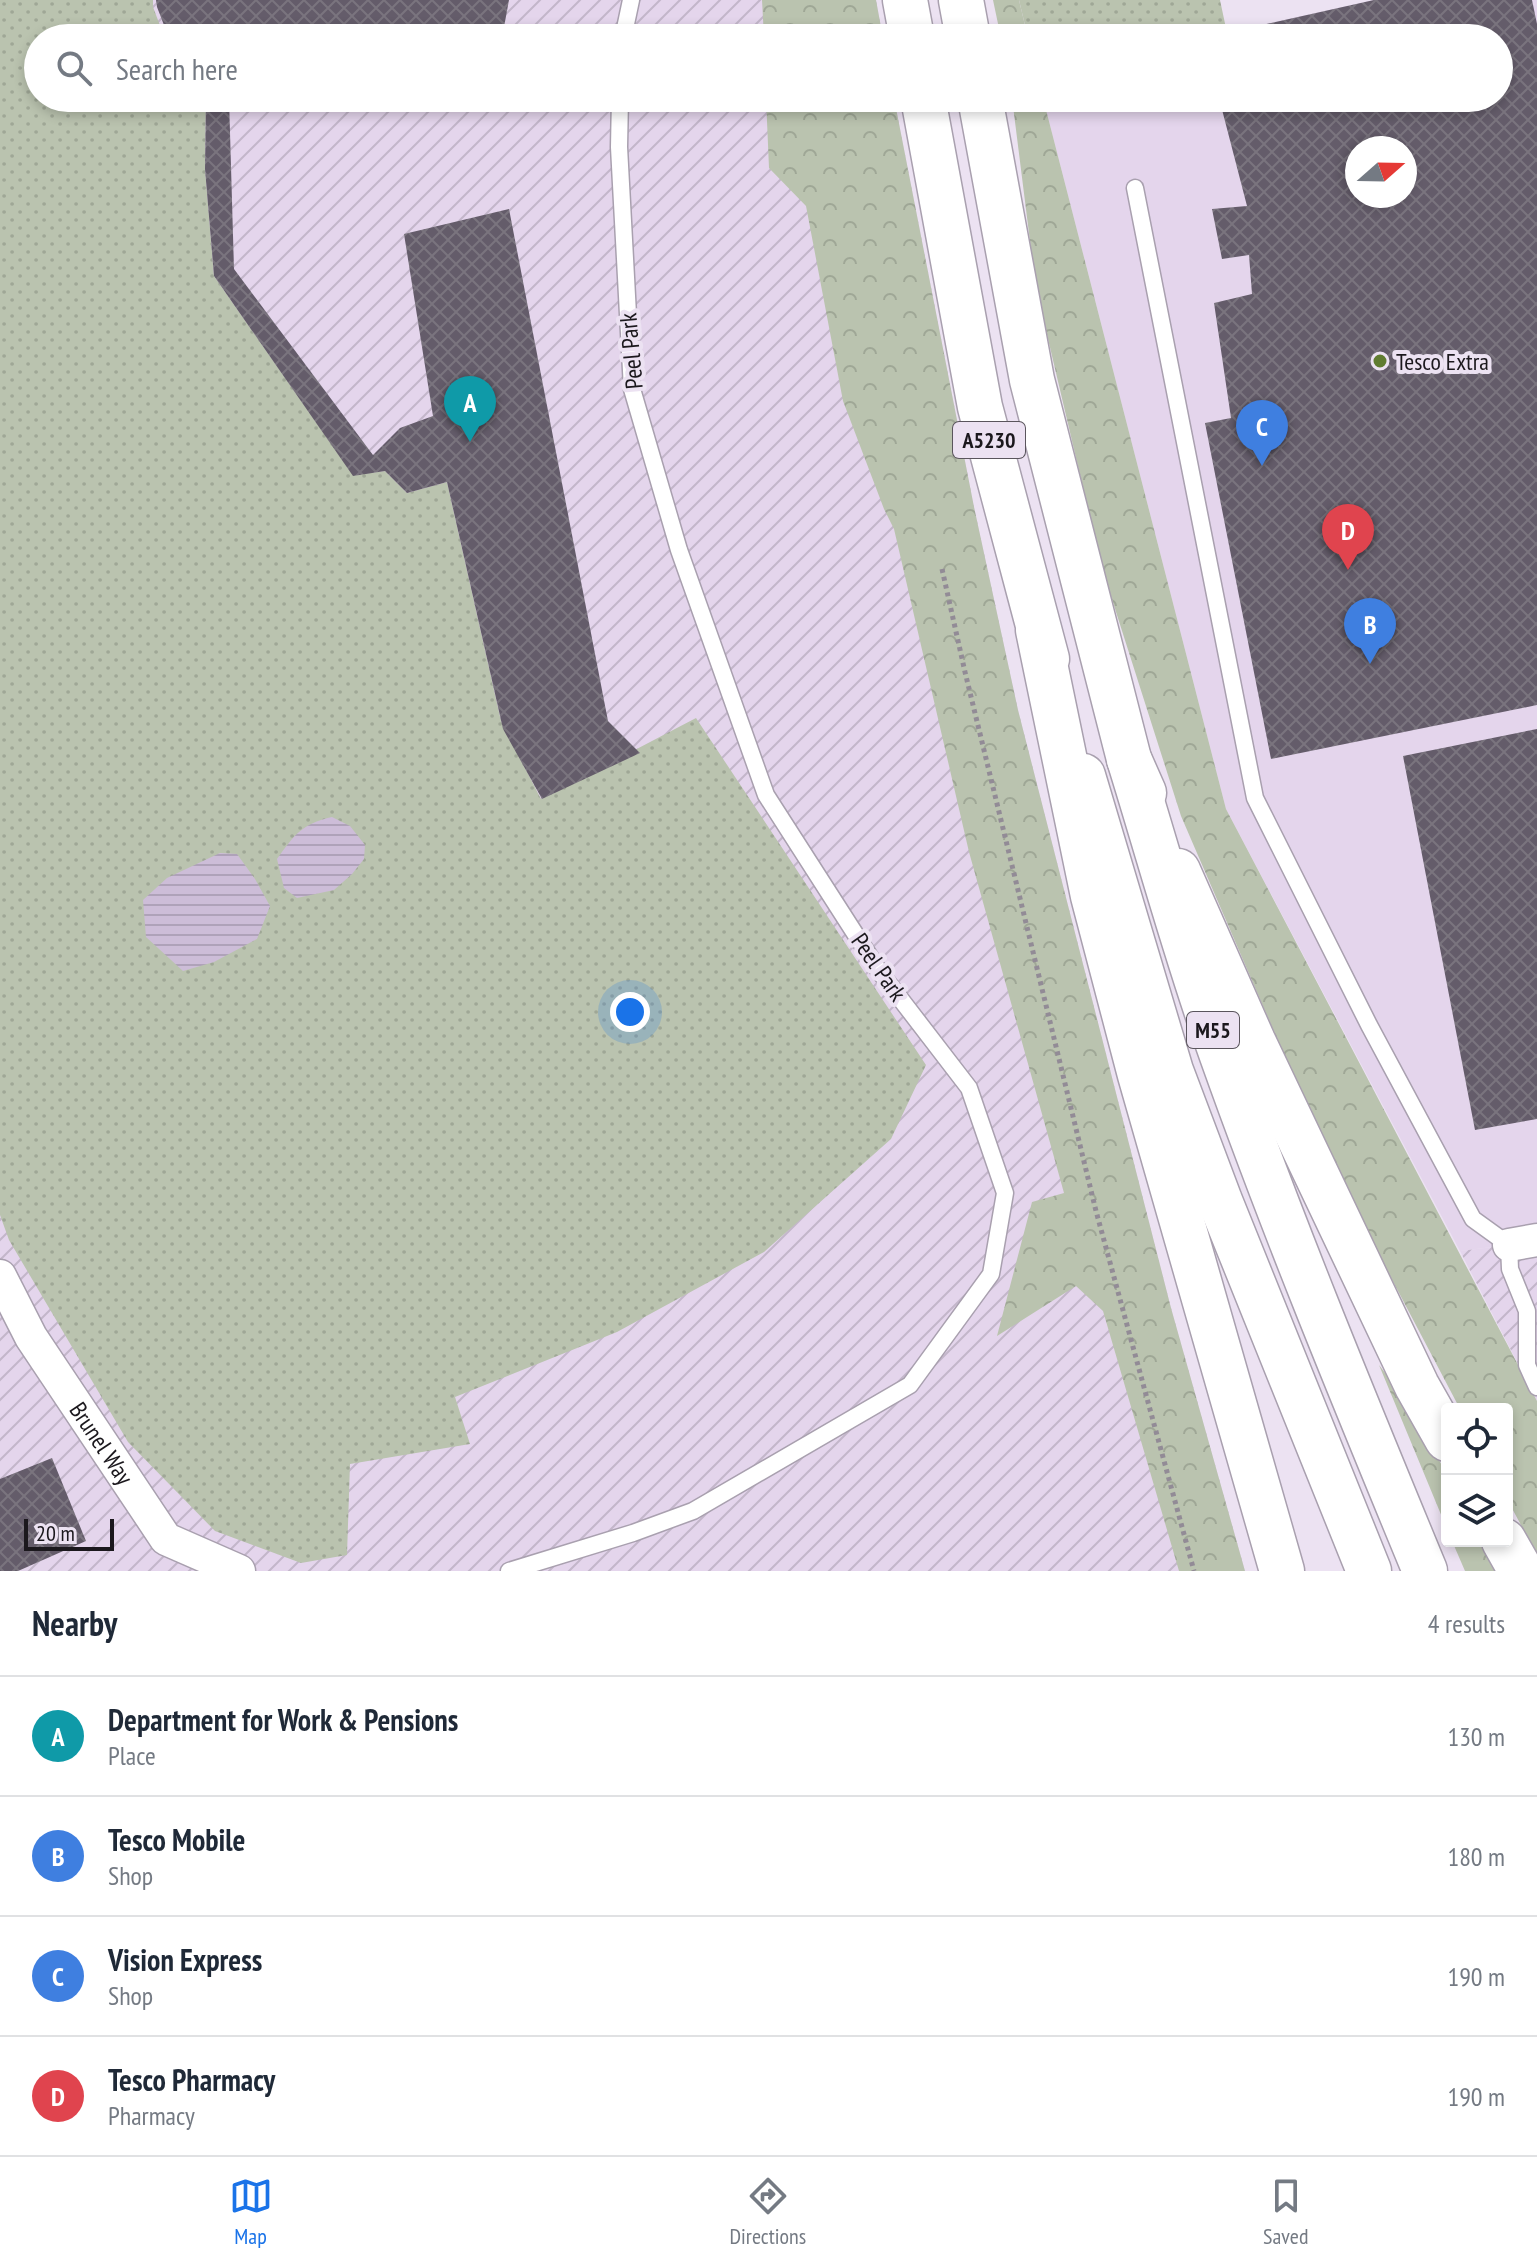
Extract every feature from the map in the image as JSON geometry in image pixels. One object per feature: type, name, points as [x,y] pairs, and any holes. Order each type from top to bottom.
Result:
[{"type":"main road","points":[[905,0],[909,24]]},
{"type":"main road","points":[[961,0],[965,24]]},
{"type":"main road","name":"A5230","points":[[926,112],[980,407],[1038,630],[1083,776]]},
{"type":"main road","name":"A5230","points":[[983,112],[1032,380],[1129,759]]},
{"type":"main road","points":[[1038,630],[1097,911],[1140,1075],[1282,1571]]},
{"type":"main road","points":[[1129,759],[1253,1041],[1417,1386],[1441,1428]]},
{"type":"main road","name":"M55","points":[[1129,759],[1205,1007],[1259,1159],[1425,1571]]},
{"type":"main road","name":"M55","points":[[1083,776],[1171,1071],[1242,1257],[1369,1571]]},
{"type":"main road","points":[[1507,1547],[1521,1571]]},
{"type":"street","name":"Brunel Way","points":[[0,1276],[31,1337],[166,1539],[239,1571]]},
{"type":"lane","points":[[626,24],[631,0]]},
{"type":"lane","name":"Peel Park","points":[[509,1571],[693,1511],[910,1385],[991,1274],[1005,1193],[969,1088],[879,971],[766,795],[684,564],[632,389],[620,112]]},
{"type":"lane","points":[[1135,188],[1255,798],[1369,1025],[1473,1219],[1523,1242],[1510,1269],[1527,1311],[1527,1365],[1537,1387]]},
{"type":"path","points":[[942,569],[1096,1211],[1194,1571]]},
{"type":"shaded area","points":[[0,0],[876,0],[880,24],[24,24],[24,112],[897,112],[974,507],[1018,710],[1171,1308],[1245,1571],[0,1571]]},
{"type":"shaded area","points":[[1374,0],[1537,0],[1537,1240],[1460,1251],[1226,809],[1047,112],[1513,112],[1513,24],[1266,24]]},
{"type":"shaded area","points":[[332,817],[350,826],[365,845],[364,859],[334,890],[297,898],[284,888],[277,859],[300,831]]},
{"type":"shaded area","points":[[220,853],[237,854],[270,906],[257,939],[214,962],[183,971],[146,937],[143,900],[167,878]]},
{"type":"shaded area","points":[[1537,1240],[1537,1401],[1460,1251]]},
{"type":"green space","points":[[0,0],[153,0],[159,24],[24,24],[24,112],[206,112],[205,169],[214,276],[353,475],[385,471],[407,493],[447,482],[501,721],[541,799],[696,718],[926,1065],[891,1139],[764,1252],[617,1332],[455,1397],[470,1444],[350,1464],[347,1555],[301,1563],[215,1531],[128,1442],[9,1240],[0,1215]]},
{"type":"green space","points":[[762,0],[876,0],[880,24],[763,24]]},
{"type":"green space","points":[[993,0],[1019,0],[1025,24],[998,24]]},
{"type":"green space","points":[[1019,0],[1220,0],[1225,24],[1025,24]]},
{"type":"green space","points":[[767,112],[897,112],[974,507],[1018,710],[1171,1308],[1245,1571],[1179,1571],[1103,1311],[1076,1286],[997,1336],[1032,1202],[1064,1193],[969,852],[894,529],[843,401],[806,206],[769,168]]},
{"type":"green space","points":[[1014,112],[1047,112],[1226,809],[1537,1401],[1537,1555],[1513,1510],[1513,1403],[1457,1403],[1357,1213],[1300,1092],[1181,816],[1102,568],[1033,265]]},
{"type":"green space","points":[[1379,1365],[1399,1391],[1441,1464],[1441,1515]]},
{"type":"green space","points":[[1455,1547],[1488,1547],[1502,1571],[1465,1571]]},
{"type":"building","points":[[156,0],[509,0],[505,24],[164,24]]},
{"type":"building","name":"Tesco Extra","points":[[1374,0],[1532,0],[1537,24],[1537,705],[1271,759],[1205,423],[1231,418],[1214,303],[1252,294],[1249,255],[1222,259],[1212,209],[1247,206],[1223,112],[1513,112],[1513,24],[1267,24]]},
{"type":"building","points":[[206,112],[229,112],[234,269],[373,455],[400,428],[433,416],[404,234],[509,209],[608,721],[640,753],[542,799],[503,729],[447,482],[407,493],[385,471],[353,476],[214,276],[205,169]]},
{"type":"building","points":[[1537,729],[1537,1119],[1475,1130],[1403,756]]},
{"type":"building","points":[[52,1458],[86,1541],[18,1571],[0,1571],[0,1479]]},
{"type":"place","name":"Tesco Extra","points":[[1380,361]]},
{"type":"place","name":"Department for Work & Pensions","points":[[470,442]]},
{"type":"place","name":"Vision Express","points":[[1262,466]]},
{"type":"place","name":"Tesco Pharmacy","points":[[1348,570]]},
{"type":"place","name":"Tesco Mobile","points":[[1370,664]]}]
